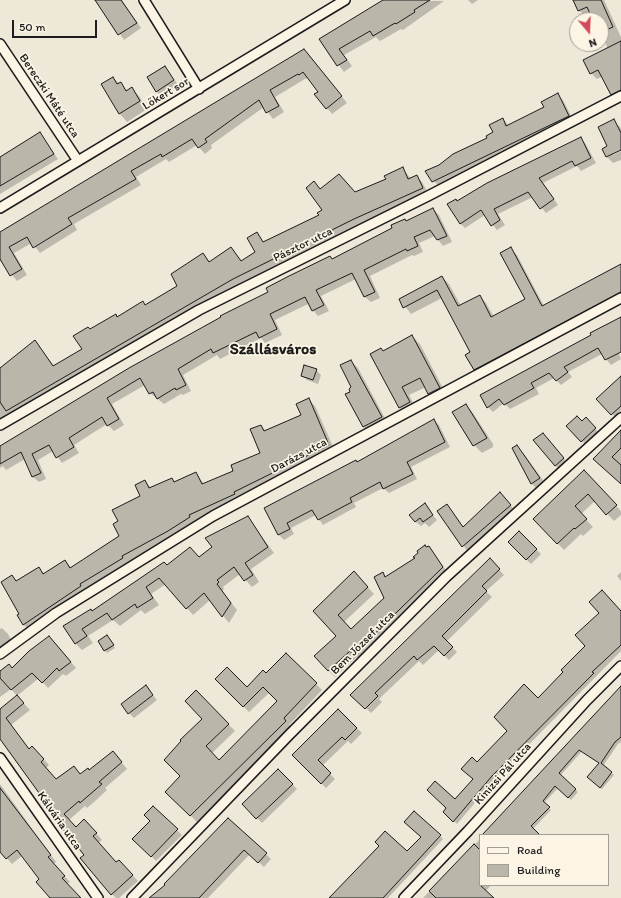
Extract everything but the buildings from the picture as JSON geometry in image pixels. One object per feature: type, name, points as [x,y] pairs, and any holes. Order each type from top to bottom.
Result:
[{"type":"street","points":[[144,0],[199,89]]},
{"type":"street","name":"Lőkert sor","points":[[0,208],[344,0]]},
{"type":"street","name":"Bereczki Máté utca","points":[[0,44],[78,162]]},
{"type":"street","name":"Pásztor utca","points":[[0,425],[199,310],[428,196],[621,96]]},
{"type":"street","name":"Darázs utca","points":[[0,654],[56,613],[213,516],[621,298]]},
{"type":"street","name":"Bem József utca","points":[[132,898],[289,735],[446,577],[621,418]]},
{"type":"street","name":"Kinizsi Pál utca","points":[[404,898],[468,831],[587,700],[621,666]]},
{"type":"street","name":"Kálvária utca","points":[[0,758],[98,898]]},
{"type":"district","name":"Szállásváros","points":[[273,350]]}]
